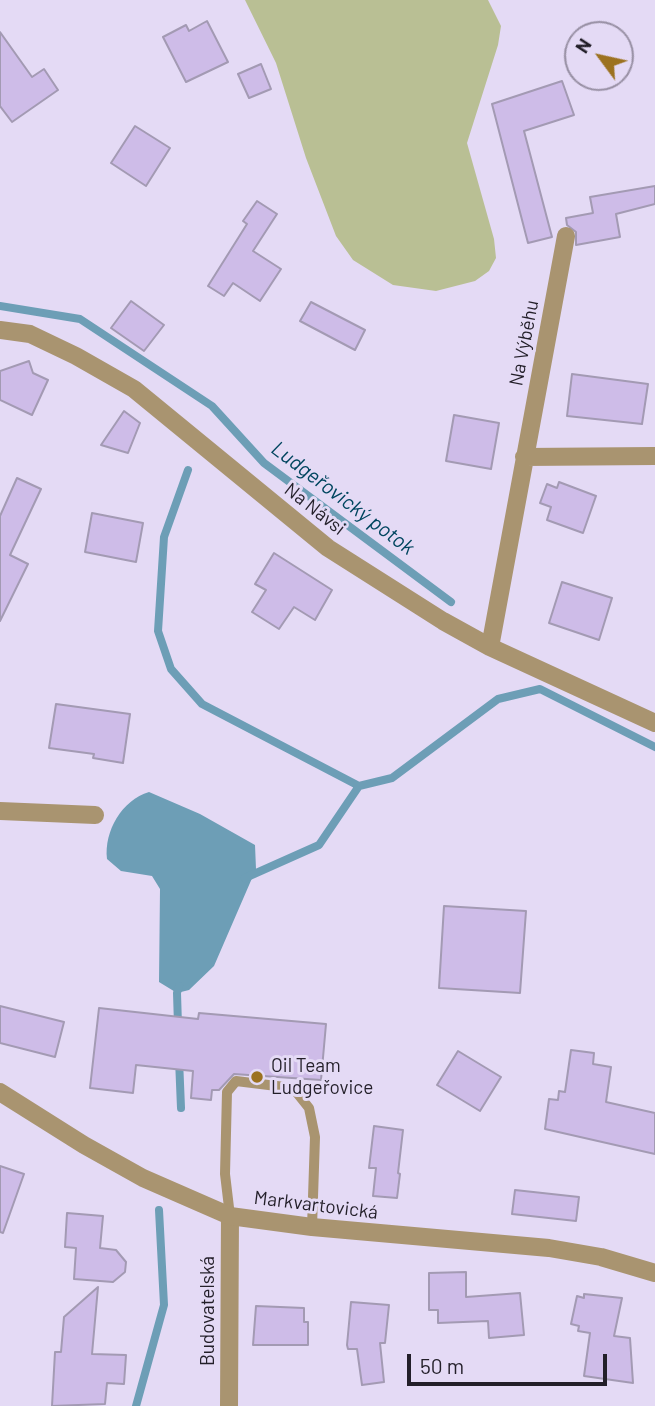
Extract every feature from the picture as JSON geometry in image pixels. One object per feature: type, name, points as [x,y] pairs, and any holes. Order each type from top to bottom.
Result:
[{"type":"street","name":"Na Výběhu","points":[[490,647],[566,236]]},
{"type":"street","name":"Na Návsi","points":[[0,330],[30,334],[134,389],[328,548],[443,621],[490,647],[655,723]]},
{"type":"street","points":[[524,457],[655,456]]},
{"type":"street","points":[[0,811],[95,815]]},
{"type":"street","name":"Markvartovická","points":[[0,1092],[84,1145],[143,1178],[230,1216],[312,1227],[549,1248],[601,1257],[655,1273]]},
{"type":"street","name":"Budovatelská","points":[[229,1406],[230,1216]]},
{"type":"lane","points":[[230,1216],[225,1174],[227,1093],[236,1081],[293,1088],[309,1108],[316,1137],[312,1227]]},
{"type":"green space","points":[[245,0],[488,0],[501,26],[498,45],[467,143],[494,239],[496,258],[489,271],[475,281],[436,291],[393,285],[353,260],[336,236],[306,158],[276,63]]},
{"type":"water","points":[[149,792],[200,814],[255,845],[256,869],[214,966],[189,990],[177,993],[159,982],[160,889],[152,876],[121,871],[107,859],[109,838],[117,818],[131,802]]},
{"type":"building","points":[[207,21],[228,62],[186,82],[163,37],[186,25],[189,31]]},
{"type":"building","points":[[0,32],[32,77],[44,69],[58,90],[12,122],[0,106]]},
{"type":"building","points":[[261,64],[271,89],[249,98],[238,74]]},
{"type":"building","points":[[562,81],[574,115],[524,131],[552,237],[528,243],[492,104]]},
{"type":"building","points":[[135,126],[170,148],[146,186],[111,163]]},
{"type":"building","points":[[655,186],[655,204],[616,214],[620,237],[576,245],[576,232],[567,225],[566,218],[593,213],[590,197]]},
{"type":"building","points":[[257,201],[277,214],[253,251],[281,269],[260,301],[233,283],[224,296],[208,286],[247,224],[243,221]]},
{"type":"building","points":[[131,301],[164,325],[144,351],[111,328]]},
{"type":"building","points":[[311,302],[365,330],[355,350],[300,321]]},
{"type":"building","points":[[29,361],[33,373],[48,380],[32,415],[0,400],[0,371]]},
{"type":"building","points":[[572,374],[648,384],[642,424],[567,416]]},
{"type":"building","points":[[124,411],[140,423],[128,453],[101,445]]},
{"type":"building","points":[[454,415],[499,423],[491,469],[446,461]]},
{"type":"building","points":[[17,478],[41,489],[10,555],[28,564],[0,621],[0,516]]},
{"type":"building","points":[[559,482],[596,496],[583,533],[547,520],[551,507],[540,503],[547,484],[557,488]]},
{"type":"building","points":[[92,513],[143,523],[136,562],[85,552]]},
{"type":"building","points":[[274,553],[332,590],[315,620],[294,607],[279,629],[252,612],[266,590],[255,584]]},
{"type":"building","points":[[562,582],[612,598],[599,640],[549,623]]},
{"type":"building","points":[[56,704],[130,714],[123,763],[93,758],[94,754],[49,748]]},
{"type":"building","points":[[444,906],[526,911],[520,993],[439,988]]},
{"type":"building","points":[[0,1006],[64,1022],[55,1057],[0,1043]]},
{"type":"building","points":[[99,1008],[198,1019],[199,1013],[326,1024],[321,1080],[234,1074],[219,1090],[212,1090],[211,1100],[191,1098],[193,1071],[136,1065],[133,1093],[90,1088]]},
{"type":"building","points":[[571,1050],[594,1053],[593,1064],[611,1067],[606,1102],[655,1113],[655,1154],[545,1129],[549,1099],[558,1100],[559,1091],[565,1092]]},
{"type":"building","points":[[458,1051],[501,1077],[480,1111],[437,1085]]},
{"type":"building","points":[[374,1126],[403,1130],[397,1198],[373,1196],[376,1168],[369,1168]]},
{"type":"building","points":[[0,1166],[24,1174],[3,1233],[0,1232]]},
{"type":"building","points":[[515,1190],[579,1197],[576,1221],[512,1214]]},
{"type":"building","points":[[67,1213],[103,1216],[100,1248],[116,1250],[126,1262],[125,1272],[113,1282],[74,1279],[76,1248],[65,1247]]},
{"type":"building","points":[[466,1272],[466,1297],[520,1293],[524,1335],[489,1338],[488,1321],[438,1323],[438,1310],[429,1310],[429,1273]]},
{"type":"building","points":[[98,1287],[92,1354],[126,1355],[124,1384],[107,1383],[105,1404],[52,1406],[55,1352],[61,1352],[64,1317]]},
{"type":"building","points":[[584,1294],[622,1298],[614,1336],[630,1338],[633,1383],[584,1376],[590,1333],[578,1331],[579,1326],[571,1324],[577,1296],[584,1298]]},
{"type":"building","points":[[351,1302],[389,1305],[385,1343],[380,1343],[384,1382],[362,1385],[357,1349],[348,1349],[347,1345]]},
{"type":"building","points":[[256,1306],[304,1308],[304,1322],[308,1322],[308,1345],[253,1345]]},
{"type":"waterway","name":"Ludgeřovický potok","points":[[0,306],[80,319],[212,406],[264,463],[451,602]]},
{"type":"waterway","points":[[188,470],[164,537],[158,631],[171,669],[202,704],[359,786]]},
{"type":"waterway","points":[[245,878],[319,845],[359,786],[392,778],[498,699],[540,689],[655,747]]},
{"type":"waterway","points":[[178,1025],[179,986]]},
{"type":"waterway","points":[[179,1059],[181,1108]]},
{"type":"waterway","points":[[136,1406],[164,1305],[159,1210]]},
{"type":"place","name":"Oil Team Ludgeřovice","points":[[257,1077]]}]
